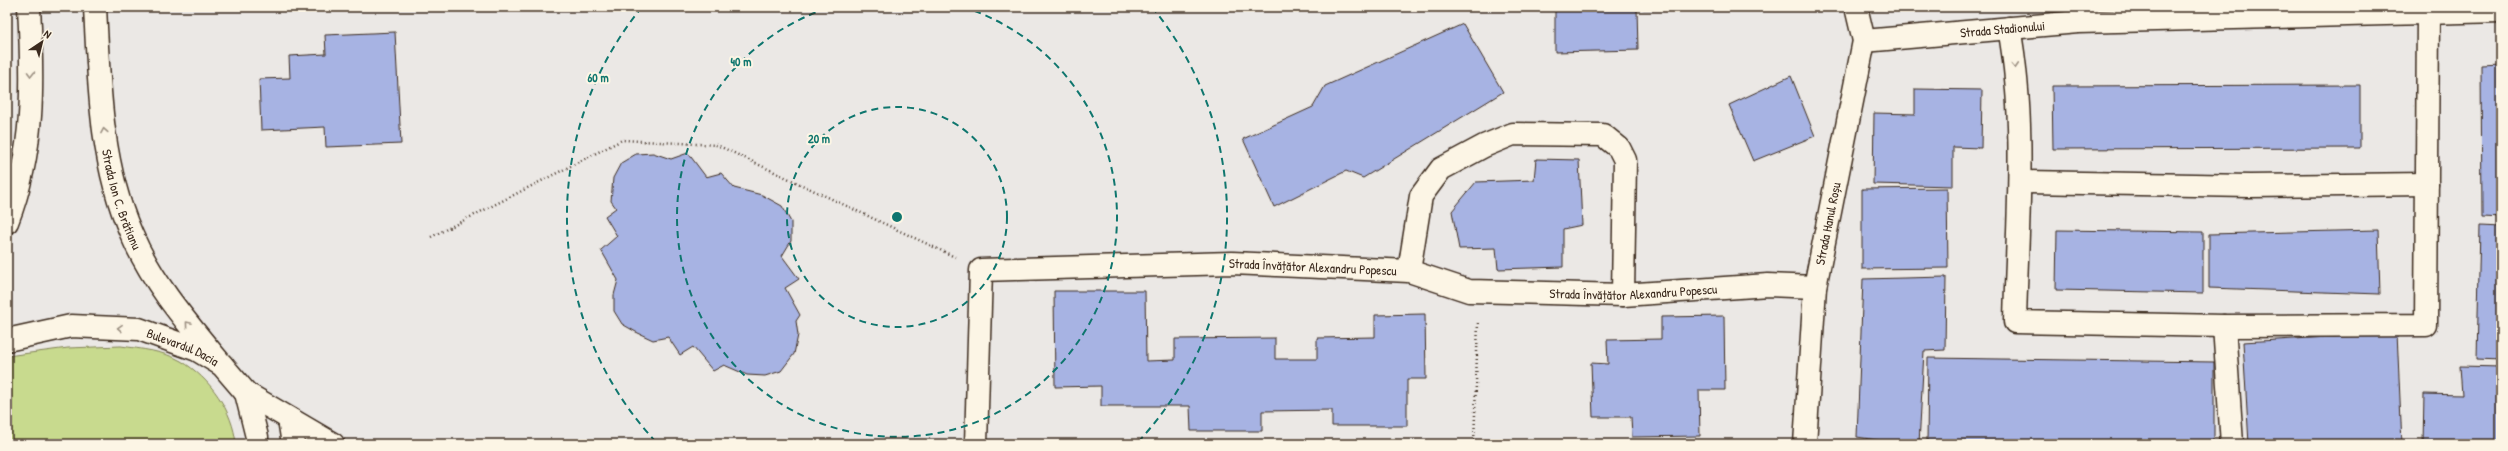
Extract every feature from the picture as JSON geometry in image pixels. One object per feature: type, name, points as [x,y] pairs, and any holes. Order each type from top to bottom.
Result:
[{"type":"street","points":[[7,222],[25,167],[30,127],[31,52],[29,7]]},
{"type":"street","name":"Strada Ion C. Brătianu","points":[[95,7],[100,111],[113,178],[131,233],[154,276],[176,310],[222,365]]},
{"type":"street","name":"Strada Hanul Roșu","points":[[1805,444],[1816,286],[1864,41],[1856,7]]},
{"type":"street","name":"Strada Stadionului","points":[[1864,41],[2078,22],[2501,12]]},
{"type":"street","points":[[2009,28],[2015,60],[2020,182],[2016,322],[2224,326],[2426,325],[2428,13]]},
{"type":"street","points":[[1409,271],[1421,196],[1441,169],[1513,134],[1603,135],[1619,148],[1625,160],[1623,294]]},
{"type":"street","points":[[2020,182],[2250,186],[2427,184]]},
{"type":"street","name":"Strada Învățător Alexandru Popescu","points":[[981,270],[1232,263],[1409,271],[1470,291],[1623,294],[1768,285],[1816,286]]},
{"type":"street","points":[[976,444],[981,270]]},
{"type":"street","name":"Bulevardul Dacia","points":[[7,340],[71,326],[139,329],[197,350],[222,365],[246,393],[333,444]]},
{"type":"street","points":[[2224,326],[2232,444]]},
{"type":"street","points":[[246,393],[257,437],[257,444]]},
{"type":"street","points":[[289,419],[293,444]]},
{"type":"path","points":[[431,238],[622,140],[717,145],[981,270]]},
{"type":"path","points":[[1474,444],[1479,291]]},
{"type":"green space","points":[[121,346],[167,355],[192,368],[210,386],[225,408],[234,432],[236,444],[7,444],[7,356],[68,348]]},
{"type":"building","points":[[1555,7],[1662,7],[1662,9],[1637,9],[1638,50],[1555,52]]},
{"type":"building","points":[[1463,24],[1503,92],[1363,178],[1346,171],[1274,207],[1243,139],[1313,107],[1325,86]]},
{"type":"building","points":[[395,32],[401,144],[326,147],[325,127],[261,130],[259,79],[290,78],[289,56],[326,54],[325,35]]},
{"type":"building","points":[[2501,64],[2501,218],[2482,217],[2481,65]]},
{"type":"building","points":[[1791,76],[1815,136],[1753,161],[1729,105]]},
{"type":"building","points":[[2360,85],[2360,148],[2053,149],[2052,86]]},
{"type":"building","points":[[1915,89],[1982,90],[1981,148],[1953,147],[1953,186],[1873,184],[1874,113],[1915,114]]},
{"type":"building","points":[[653,153],[671,159],[688,153],[706,177],[721,173],[734,188],[762,195],[782,206],[791,222],[791,241],[782,256],[799,279],[785,288],[800,315],[796,321],[798,335],[794,354],[781,371],[765,376],[747,375],[724,365],[713,371],[693,347],[680,355],[668,337],[653,340],[636,332],[622,324],[614,311],[614,295],[618,280],[601,250],[617,236],[605,216],[616,208],[611,201],[613,178],[621,163],[636,154]]},
{"type":"building","points":[[1536,159],[1579,160],[1582,225],[1563,229],[1563,267],[1498,269],[1496,248],[1459,249],[1452,211],[1476,182],[1534,180]]},
{"type":"building","points":[[1947,188],[1948,268],[1862,269],[1862,189]]},
{"type":"building","points":[[2480,226],[2501,227],[2501,360],[2477,359]]},
{"type":"building","points":[[2057,230],[2203,232],[2203,293],[2056,290]]},
{"type":"building","points":[[2378,230],[2380,294],[2209,288],[2209,234]]},
{"type":"building","points":[[1946,277],[1945,350],[1924,351],[1919,444],[1902,444],[1857,437],[1863,279]]},
{"type":"building","points":[[1054,291],[1145,291],[1146,361],[1175,360],[1175,339],[1275,338],[1275,359],[1317,359],[1317,338],[1375,337],[1375,315],[1425,314],[1426,379],[1407,379],[1407,426],[1332,426],[1332,410],[1262,411],[1262,431],[1191,431],[1190,406],[1101,406],[1101,386],[1055,387]]},
{"type":"building","points":[[1724,316],[1725,390],[1699,390],[1700,436],[1632,437],[1631,417],[1593,417],[1591,363],[1608,364],[1607,340],[1661,339],[1661,317]]},
{"type":"building","points":[[2397,333],[2402,444],[2249,444],[2243,342]]},
{"type":"building","points":[[1928,358],[2214,362],[2214,444],[1927,444]]},
{"type":"building","points":[[2460,366],[2501,367],[2501,444],[2423,444],[2424,394],[2462,395]]}]
